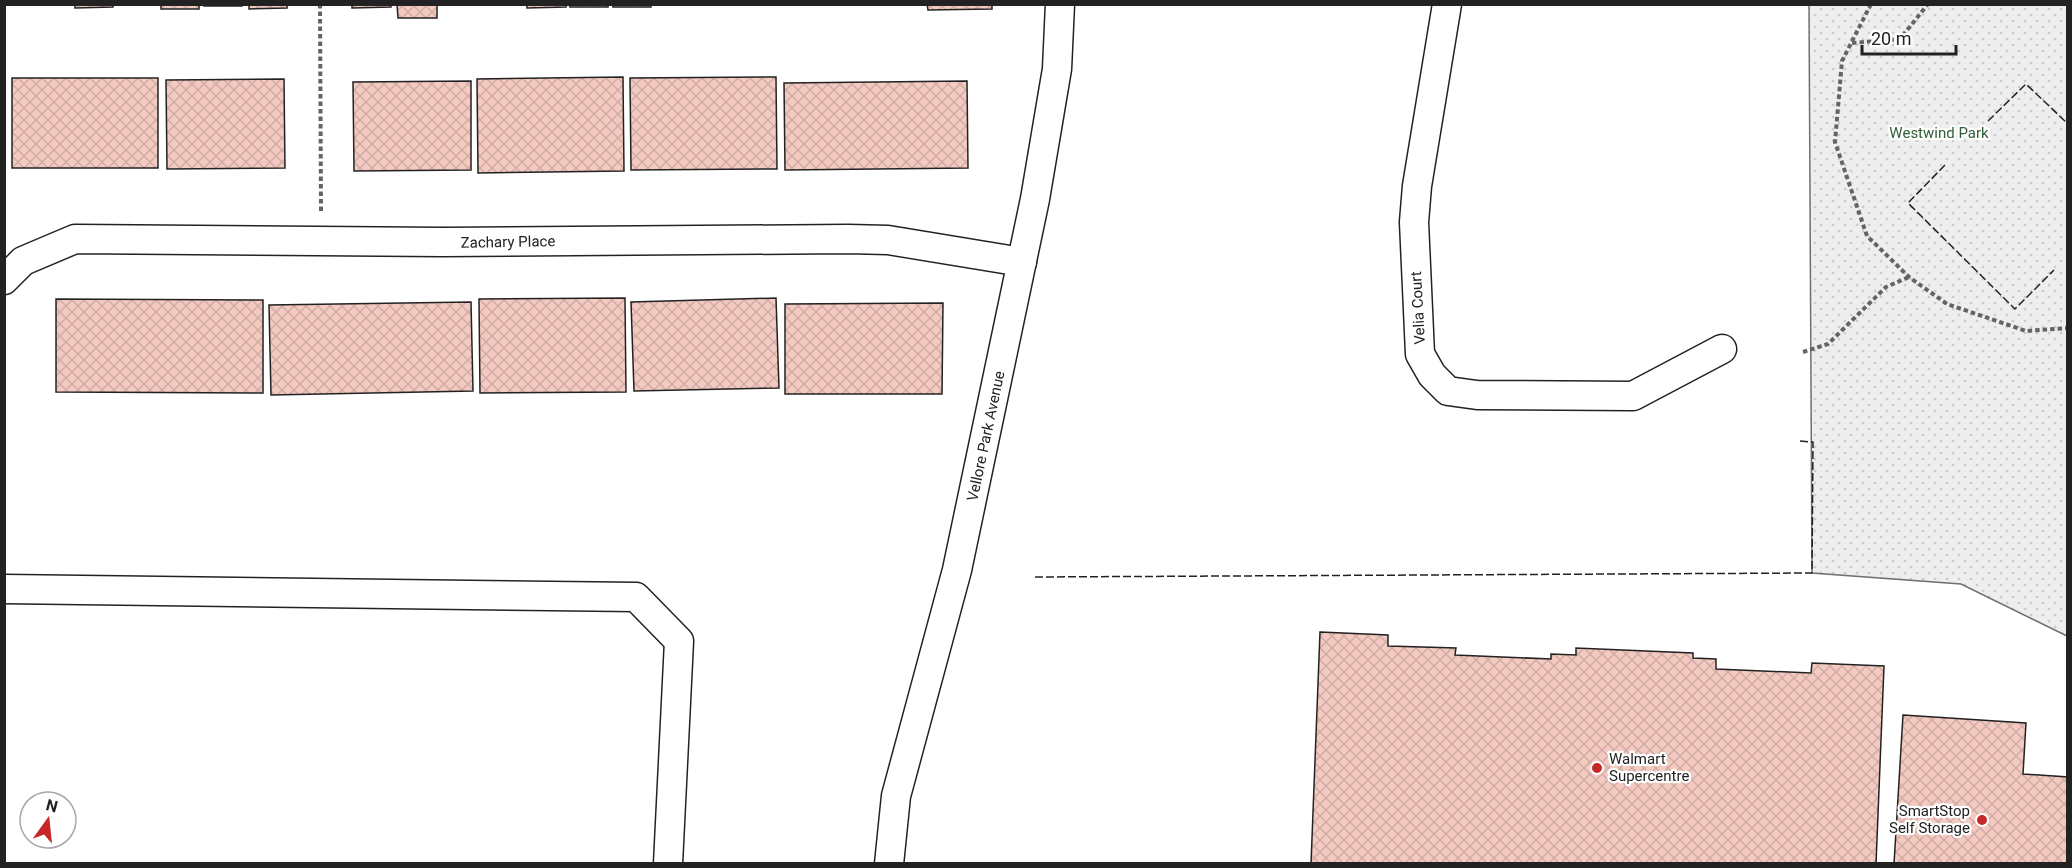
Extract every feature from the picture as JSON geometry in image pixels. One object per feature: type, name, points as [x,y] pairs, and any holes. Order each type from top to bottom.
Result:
[{"type":"street","name":"Vellore Park Avenue","points":[[889,864],[896,796],[957,570],[1022,262],[1053,99],[1060,35],[1060,4]]},
{"type":"street","name":"Velia Court","points":[[1447,4],[1417,186],[1414,222],[1420,354],[1432,375],[1448,391],[1477,394],[1633,396],[1722,349]]},
{"type":"street","name":"Zachary Place","points":[[4,280],[23,261],[75,239],[443,243],[848,239],[888,240],[1022,262]]},
{"type":"street","points":[[4,589],[636,597],[679,641],[668,864]]},
{"type":"path","points":[[320,4],[321,218]]},
{"type":"path","points":[[1871,4],[1842,61],[1835,142],[1867,236],[1909,277],[1947,304],[2026,331],[2067,328]]},
{"type":"path","points":[[1851,43],[1900,39],[1928,4]]},
{"type":"path","points":[[1803,352],[1828,344],[1886,287],[1909,277]]},
{"type":"green space","name":"Westwind Park","points":[[1809,5],[2067,5],[2067,636],[1961,584],[1812,573]]},
{"type":"building","points":[[75,4],[113,4],[113,7],[75,8]]},
{"type":"building","points":[[161,4],[199,4],[199,9],[161,9]]},
{"type":"building","points":[[204,4],[242,4],[242,6],[204,6]]},
{"type":"building","points":[[249,4],[287,4],[287,8],[249,9]]},
{"type":"building","points":[[352,4],[391,4],[391,7],[352,8]]},
{"type":"building","points":[[397,4],[437,4],[437,18],[398,18]]},
{"type":"building","points":[[527,4],[566,4],[566,7],[527,8]]},
{"type":"building","points":[[570,4],[608,4],[608,7],[570,7]]},
{"type":"building","points":[[612,4],[651,4],[651,7],[613,7]]},
{"type":"building","points":[[927,4],[992,4],[992,9],[928,10]]},
{"type":"building","points":[[623,77],[624,171],[478,173],[477,79]]},
{"type":"building","points":[[776,77],[777,169],[631,170],[630,78]]},
{"type":"building","points":[[12,78],[158,78],[158,168],[12,168]]},
{"type":"building","points":[[284,79],[285,168],[167,169],[166,80]]},
{"type":"building","points":[[471,81],[471,170],[354,171],[353,82]]},
{"type":"building","points":[[967,81],[968,168],[785,170],[784,83]]},
{"type":"building","points":[[625,298],[626,392],[480,393],[479,299]]},
{"type":"building","points":[[776,298],[779,388],[634,391],[631,302]]},
{"type":"building","points":[[56,299],[263,300],[263,393],[56,392]]},
{"type":"building","points":[[471,302],[473,391],[271,395],[269,305]]},
{"type":"building","points":[[943,303],[942,394],[785,394],[785,304]]},
{"type":"building","name":"Walmart Supercentre","points":[[1320,632],[1388,635],[1388,646],[1456,648],[1455,655],[1551,659],[1551,654],[1576,655],[1576,648],[1693,653],[1693,658],[1716,659],[1716,669],[1811,673],[1812,663],[1884,666],[1876,864],[1311,864]]},
{"type":"building","name":"SmartStop Self Storage","points":[[1903,715],[2026,723],[2023,774],[2068,777],[2068,864],[1894,864]]},
{"type":"fence","points":[[1988,121],[2026,84],[2068,124]]},
{"type":"fence","points":[[1945,165],[1908,203],[2015,309],[2054,270]]},
{"type":"fence","points":[[1035,577],[1812,573],[1813,442],[1799,441]]},
{"type":"place","name":"Walmart Supercentre","points":[[1597,768]]},
{"type":"place","name":"SmartStop Self Storage","points":[[1982,820]]}]
